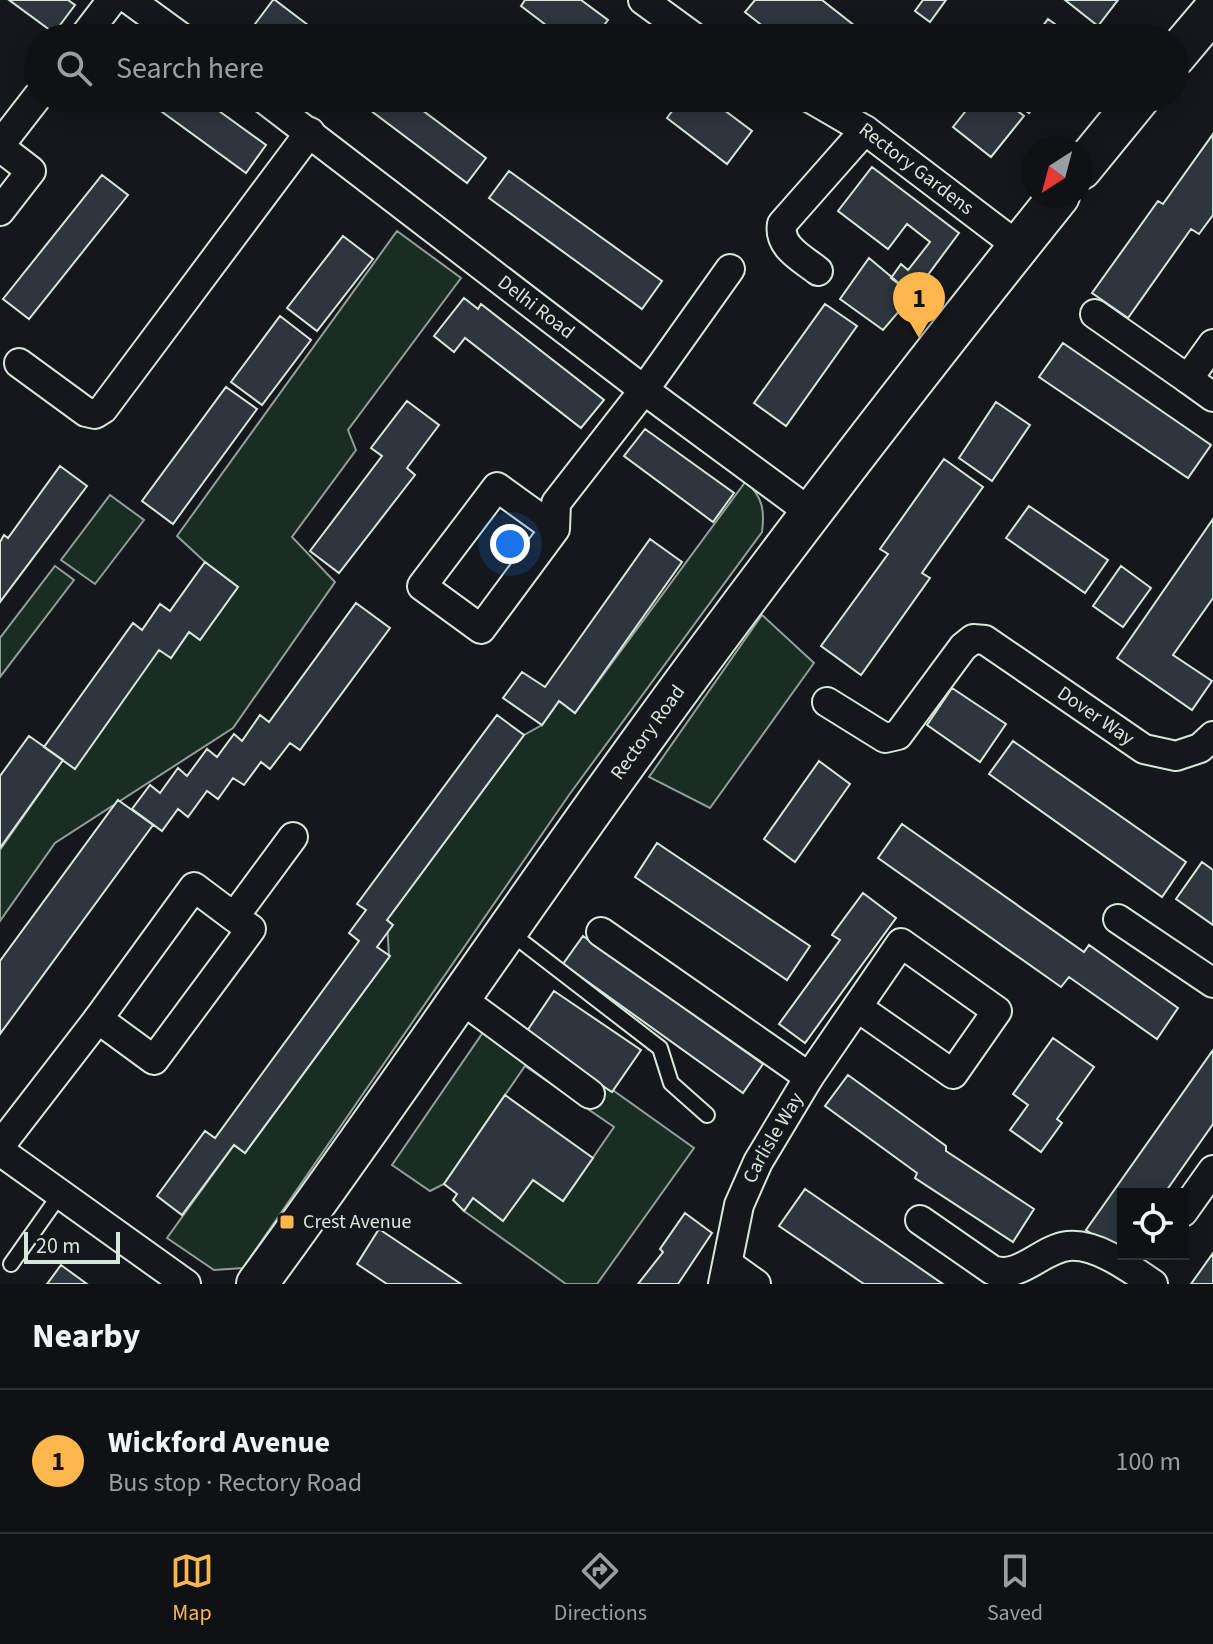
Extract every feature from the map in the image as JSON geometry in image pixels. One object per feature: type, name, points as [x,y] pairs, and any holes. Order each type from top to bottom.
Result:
[{"type":"street","points":[[94,24],[112,0]]},
{"type":"street","points":[[130,0],[163,24]]},
{"type":"street","points":[[643,0],[676,24]]},
{"type":"street","points":[[1189,39],[1213,11]]},
{"type":"street","points":[[0,211],[31,171],[0,146],[26,112]]},
{"type":"street","name":"Delhi Road","points":[[282,112],[644,390],[811,513]]},
{"type":"street","name":"Rectory Gardens","points":[[834,112],[865,130],[1019,247]]},
{"type":"street","points":[[1093,154],[1128,112]]},
{"type":"street","points":[[818,271],[785,244],[782,224],[865,130]]},
{"type":"street","points":[[19,363],[86,412],[95,414],[103,409],[310,132]]},
{"type":"street","name":"Rectory Road","points":[[257,1284],[637,748],[811,513],[1050,208]]},
{"type":"street","points":[[555,529],[497,487],[422,586],[481,629],[555,529],[556,503],[644,390],[730,269]]},
{"type":"street","points":[[1095,314],[1213,397]]},
{"type":"street","points":[[1188,379],[1213,344]]},
{"type":"street","name":"Dover Way","points":[[827,702],[885,738],[898,735],[963,647],[973,639],[985,640],[1144,749],[1176,756],[1200,748],[1213,736]]},
{"type":"street","points":[[234,917],[293,837]]},
{"type":"street","points":[[98,1019],[154,1060],[251,929],[194,887],[0,1149],[186,1284]]},
{"type":"street","points":[[1118,919],[1213,983]]},
{"type":"street","points":[[601,932],[809,1077]]},
{"type":"street","name":"Carlisle Way","points":[[725,1274],[739,1205],[769,1140],[809,1077],[857,1007],[901,943],[997,1011],[953,1074],[857,1007]]},
{"type":"street","points":[[460,998],[590,1094]]},
{"type":"street","points":[[1189,1204],[1213,1170]]},
{"type":"street","points":[[920,1220],[992,1270],[1001,1273],[1010,1272],[1051,1250],[1070,1246],[1093,1249],[1149,1271]]},
{"type":"street","points":[[725,1274],[756,1284]]},
{"type":"lane","points":[[508,931],[660,1048],[671,1083],[707,1115]]},
{"type":"lane","points":[[11,1264],[61,1193]]},
{"type":"green space","points":[[397,231],[461,278],[348,430],[356,450],[292,537],[335,582],[233,728],[55,843],[0,921],[0,850],[63,760],[160,641],[171,658],[189,632],[200,639],[238,587],[177,536]]},
{"type":"green space","points":[[746,481],[761,504],[762,532],[569,795],[243,1268],[214,1270],[167,1238],[234,1145],[245,1153],[389,957],[387,920],[524,735],[542,725],[559,701],[575,713]]},
{"type":"green space","points":[[110,495],[144,520],[95,584],[61,560]]},
{"type":"green space","points":[[55,566],[74,580],[0,677],[0,638]]},
{"type":"green space","points":[[762,615],[814,663],[710,808],[649,777]]},
{"type":"green space","points":[[499,1009],[694,1148],[597,1284],[566,1284],[464,1211],[473,1198],[503,1220],[533,1180],[563,1201],[614,1127],[525,1066],[444,1184],[430,1191],[392,1165]]},
{"type":"building","points":[[9,0],[68,0],[75,5],[61,24],[42,24]]},
{"type":"building","points":[[275,0],[307,24],[255,24]]},
{"type":"building","points":[[525,0],[581,0],[608,20],[605,24],[545,24],[521,6]]},
{"type":"building","points":[[755,0],[822,0],[852,24],[760,24],[745,12]]},
{"type":"building","points":[[923,0],[946,0],[930,22],[915,11]]},
{"type":"building","points":[[1065,0],[1118,0],[1100,24]]},
{"type":"building","points":[[162,112],[220,112],[266,145],[246,173]]},
{"type":"building","points":[[373,112],[425,112],[486,158],[467,183]]},
{"type":"building","points":[[672,112],[727,112],[752,131],[727,164],[667,118]]},
{"type":"building","points":[[965,112],[1019,112],[1024,116],[991,157],[953,127]]},
{"type":"building","points":[[1213,134],[1213,215],[1199,234],[1191,229],[1128,318],[1092,293],[1158,201],[1163,204]]},
{"type":"building","points":[[872,167],[959,233],[913,295],[891,278],[901,264],[908,270],[930,242],[907,224],[888,249],[838,211]]},
{"type":"building","points":[[509,171],[662,281],[642,309],[489,198]]},
{"type":"building","points":[[102,175],[128,195],[29,319],[3,299]]},
{"type":"building","points":[[343,236],[373,259],[317,331],[287,308]]},
{"type":"building","points":[[869,258],[913,295],[883,330],[840,299]]},
{"type":"building","points":[[464,298],[478,309],[481,304],[604,400],[581,428],[465,338],[454,352],[434,336]]},
{"type":"building","points":[[825,304],[857,326],[786,426],[754,403]]},
{"type":"building","points":[[280,316],[311,340],[262,405],[231,382]]},
{"type":"building","points":[[1063,343],[1211,445],[1188,478],[1039,377]]},
{"type":"building","points":[[226,387],[257,409],[173,524],[142,501]]},
{"type":"building","points":[[407,401],[439,425],[407,468],[415,475],[339,573],[310,551],[382,456],[371,448]]},
{"type":"building","points":[[996,402],[1030,425],[992,481],[959,458]]},
{"type":"building","points":[[645,429],[734,493],[713,522],[624,456]]},
{"type":"building","points":[[944,459],[983,487],[922,573],[930,578],[861,675],[821,646],[888,554],[880,549]]},
{"type":"building","points":[[60,466],[87,486],[0,602],[0,542],[4,535],[8,538]]},
{"type":"building","points":[[1029,506],[1108,560],[1085,593],[1006,538]]},
{"type":"building","points":[[1213,519],[1213,598],[1173,655],[1212,681],[1192,710],[1117,658]]},
{"type":"building","points":[[650,539],[682,562],[575,713],[559,701],[542,725],[503,698],[522,672],[545,687]]},
{"type":"building","points":[[205,562],[238,587],[200,640],[189,632],[171,658],[159,650],[75,769],[44,747],[133,623],[142,630],[160,604],[170,611]]},
{"type":"building","points":[[1121,566],[1151,588],[1123,627],[1093,606]]},
{"type":"building","points":[[356,603],[390,628],[300,750],[290,743],[270,769],[261,762],[244,785],[233,778],[218,799],[207,791],[188,817],[178,809],[162,831],[132,809],[150,785],[160,793],[178,768],[187,776],[207,749],[217,757],[234,734],[242,741],[260,715],[269,722]]},
{"type":"building","points":[[952,688],[1006,724],[980,762],[927,725]]},
{"type":"building","points":[[497,715],[524,735],[387,920],[393,925],[377,947],[390,956],[245,1153],[234,1145],[182,1215],[157,1196],[205,1131],[215,1138],[359,941],[349,933],[366,910],[357,904]]},
{"type":"building","points":[[29,736],[63,760],[0,848],[0,776]]},
{"type":"building","points":[[1013,741],[1186,862],[1162,897],[989,774]]},
{"type":"building","points":[[819,761],[850,784],[795,862],[764,839]]},
{"type":"building","points":[[118,800],[153,825],[0,1034],[0,961]]},
{"type":"building","points":[[902,824],[1084,952],[1089,945],[1178,1008],[1157,1039],[1069,977],[1061,987],[878,858]]},
{"type":"building","points":[[657,843],[810,946],[787,980],[635,877]]},
{"type":"building","points":[[1202,862],[1213,870],[1213,925],[1176,899]]},
{"type":"building","points":[[863,893],[896,918],[805,1043],[779,1024],[840,940],[832,935]]},
{"type":"building","points":[[583,936],[763,1064],[743,1093],[563,964]]},
{"type":"building","points":[[554,991],[641,1050],[612,1092],[525,1034]]},
{"type":"building","points":[[1053,1038],[1094,1067],[1057,1119],[1062,1123],[1041,1152],[1010,1130],[1028,1105],[1013,1094]]},
{"type":"building","points":[[1213,1050],[1213,1124],[1168,1188],[1117,1188],[1117,1251],[1086,1230]]},
{"type":"building","points":[[848,1075],[946,1146],[946,1151],[1034,1209],[1013,1242],[915,1178],[917,1173],[825,1106]]},
{"type":"building","points":[[505,1095],[593,1158],[563,1201],[533,1180],[503,1221],[473,1198],[464,1211],[453,1200],[457,1194],[444,1184]]},
{"type":"building","points":[[805,1189],[943,1284],[864,1284],[779,1226]]},
{"type":"building","points":[[685,1213],[712,1233],[678,1284],[638,1284],[663,1252],[660,1249]]},
{"type":"building","points":[[379,1229],[461,1284],[387,1284],[357,1264]]},
{"type":"building","points":[[1213,1253],[1213,1284],[1191,1284]]},
{"type":"building","points":[[61,1265],[87,1284],[47,1284]]},
{"type":"place","name":"Wickford Avenue","points":[[919,338]]},
{"type":"place","name":"Crest Avenue","points":[[287,1222]]}]
